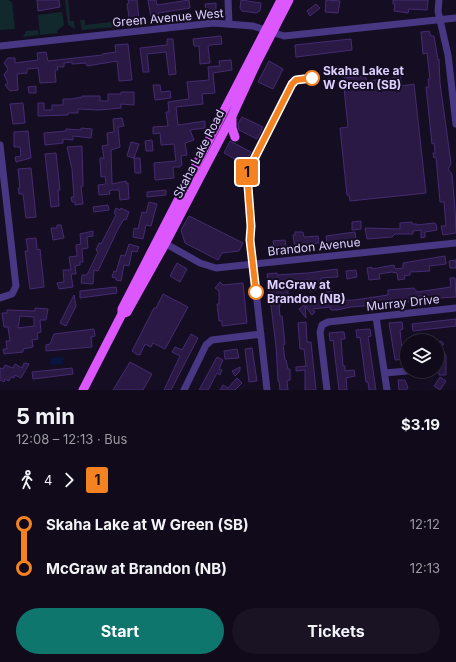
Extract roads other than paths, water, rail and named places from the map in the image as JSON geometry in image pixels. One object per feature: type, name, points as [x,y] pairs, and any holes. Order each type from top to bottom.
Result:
[{"type":"main road","name":"Skaha Lake Road","points":[[161,242],[232,116],[256,64],[281,0]]},
{"type":"main road","name":"Skaha Lake Road","points":[[83,390],[122,314],[127,312],[161,242],[188,178],[244,69],[289,0]]},
{"type":"main road","points":[[188,178],[198,169],[214,140],[224,131],[222,124],[232,103],[244,69]]},
{"type":"main road","points":[[232,116],[232,128],[235,137]]},
{"type":"street","points":[[228,0],[229,23]]},
{"type":"street","points":[[439,0],[438,11],[448,55],[456,124]]},
{"type":"street","name":"Green Avenue West","points":[[0,46],[213,23],[253,26],[284,36],[291,36],[456,18]]},
{"type":"street","points":[[0,145],[15,282],[15,289],[12,294],[0,298]]},
{"type":"street","name":"Brandon Avenue","points":[[161,242],[211,268],[253,265],[456,243]]},
{"type":"street","points":[[253,265],[267,390]]},
{"type":"street","name":"Murray Drive","points":[[327,390],[320,332],[322,325],[328,322],[456,308]]},
{"type":"street","points":[[376,316],[387,390]]},
{"type":"street","points":[[184,390],[206,345],[212,340],[261,334]]},
{"type":"street","points":[[385,374],[400,372]]},
{"type":"place","name":"Skaha Lake at W Green (SB)","points":[[312,78]]},
{"type":"place","name":"McGraw at Brandon (NB)","points":[[256,292]]}]
